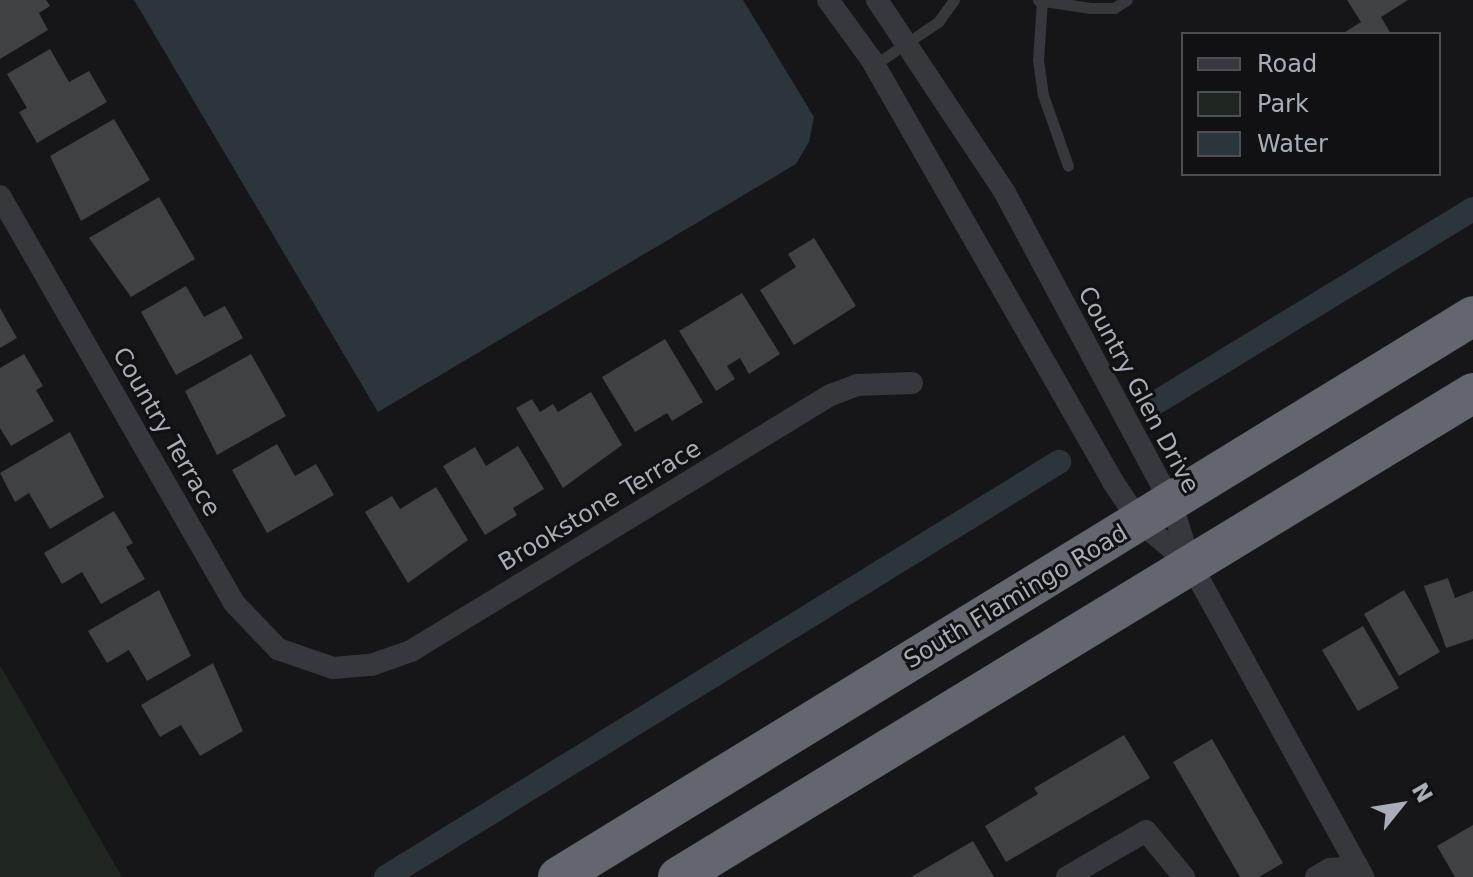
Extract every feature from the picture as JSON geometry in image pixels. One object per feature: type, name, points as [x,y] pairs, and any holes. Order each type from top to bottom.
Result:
[{"type":"highway","name":"South Flamingo Road","points":[[558,877],[1473,316]]},
{"type":"highway","points":[[678,877],[1473,393]]},
{"type":"street","name":"Country Glen Drive","points":[[828,0],[874,65],[1190,563]]},
{"type":"street","name":"Country Glen Drive","points":[[877,0],[1005,193],[1155,512],[1190,563]]},
{"type":"street","name":"Country Terrace","points":[[0,196],[234,603],[278,649],[315,663]]},
{"type":"street","name":"Brookstone Terrace","points":[[315,663],[371,665],[411,651],[831,395],[857,385],[912,383]]},
{"type":"street","points":[[1190,563],[1357,874]]},
{"type":"street","points":[[1067,877],[1146,831],[1184,877]]},
{"type":"street","points":[[1316,877],[1330,869],[1357,874]]},
{"type":"lane","points":[[874,65],[938,22],[954,0]]},
{"type":"lane","points":[[1068,166],[1043,95],[1038,60],[1040,1],[1114,8],[1127,0]]},
{"type":"green space","points":[[0,665],[122,877],[0,877]]},
{"type":"water","points":[[134,0],[743,0],[814,117],[809,142],[796,164],[378,412]]},
{"type":"building","points":[[0,0],[46,0],[50,6],[39,13],[48,30],[0,59]]},
{"type":"building","points":[[1347,0],[1408,0],[1381,17],[1390,32],[1345,32],[1361,22]]},
{"type":"building","points":[[50,49],[69,82],[89,71],[107,102],[37,143],[19,112],[27,108],[7,74]]},
{"type":"building","points":[[114,119],[150,180],[81,221],[50,156]]},
{"type":"building","points":[[159,197],[195,259],[131,297],[89,238]]},
{"type":"building","points":[[814,238],[856,306],[794,345],[760,290],[796,267],[788,254]]},
{"type":"building","points":[[186,286],[204,317],[225,306],[243,338],[176,375],[141,312]]},
{"type":"building","points":[[742,293],[780,354],[749,374],[740,358],[727,366],[735,379],[716,391],[679,331]]},
{"type":"building","points":[[0,308],[17,338],[0,348]]},
{"type":"building","points":[[665,339],[703,402],[672,421],[667,413],[635,432],[602,377]]},
{"type":"building","points":[[24,354],[43,386],[36,390],[54,421],[11,446],[0,428],[0,368]]},
{"type":"building","points":[[251,354],[286,416],[217,455],[185,391]]},
{"type":"building","points":[[591,392],[622,445],[563,488],[516,408],[532,399],[540,412],[553,404],[558,412]]},
{"type":"building","points":[[70,432],[104,497],[50,529],[29,493],[15,502],[0,473]]},
{"type":"building","points":[[277,444],[295,476],[316,464],[334,495],[267,533],[232,470]]},
{"type":"building","points":[[518,446],[544,489],[513,508],[517,515],[485,535],[443,466],[475,447],[486,466]]},
{"type":"building","points":[[436,487],[468,540],[408,583],[365,512],[392,496],[400,509]]},
{"type":"building","points":[[114,511],[133,543],[126,547],[145,579],[101,604],[82,572],[62,584],[44,553]]},
{"type":"building","points":[[1448,578],[1455,598],[1473,591],[1473,639],[1446,648],[1424,586]]},
{"type":"building","points":[[159,590],[191,656],[147,681],[129,650],[107,663],[88,631]]},
{"type":"building","points":[[1404,590],[1440,652],[1399,676],[1364,614]]},
{"type":"building","points":[[1363,626],[1399,688],[1358,711],[1322,650]]},
{"type":"building","points":[[213,663],[243,731],[200,756],[181,725],[160,737],[141,705]]},
{"type":"building","points":[[1124,735],[1150,778],[1006,862],[985,826],[1038,794],[1034,788]]},
{"type":"building","points":[[1212,739],[1283,863],[1259,877],[1240,877],[1173,762]]},
{"type":"building","points":[[1473,825],[1473,877],[1455,877],[1437,846]]},
{"type":"building","points":[[973,841],[994,877],[911,877]]},
{"type":"waterway","points":[[1152,405],[1473,209]]},
{"type":"waterway","points":[[386,877],[1059,462]]}]
